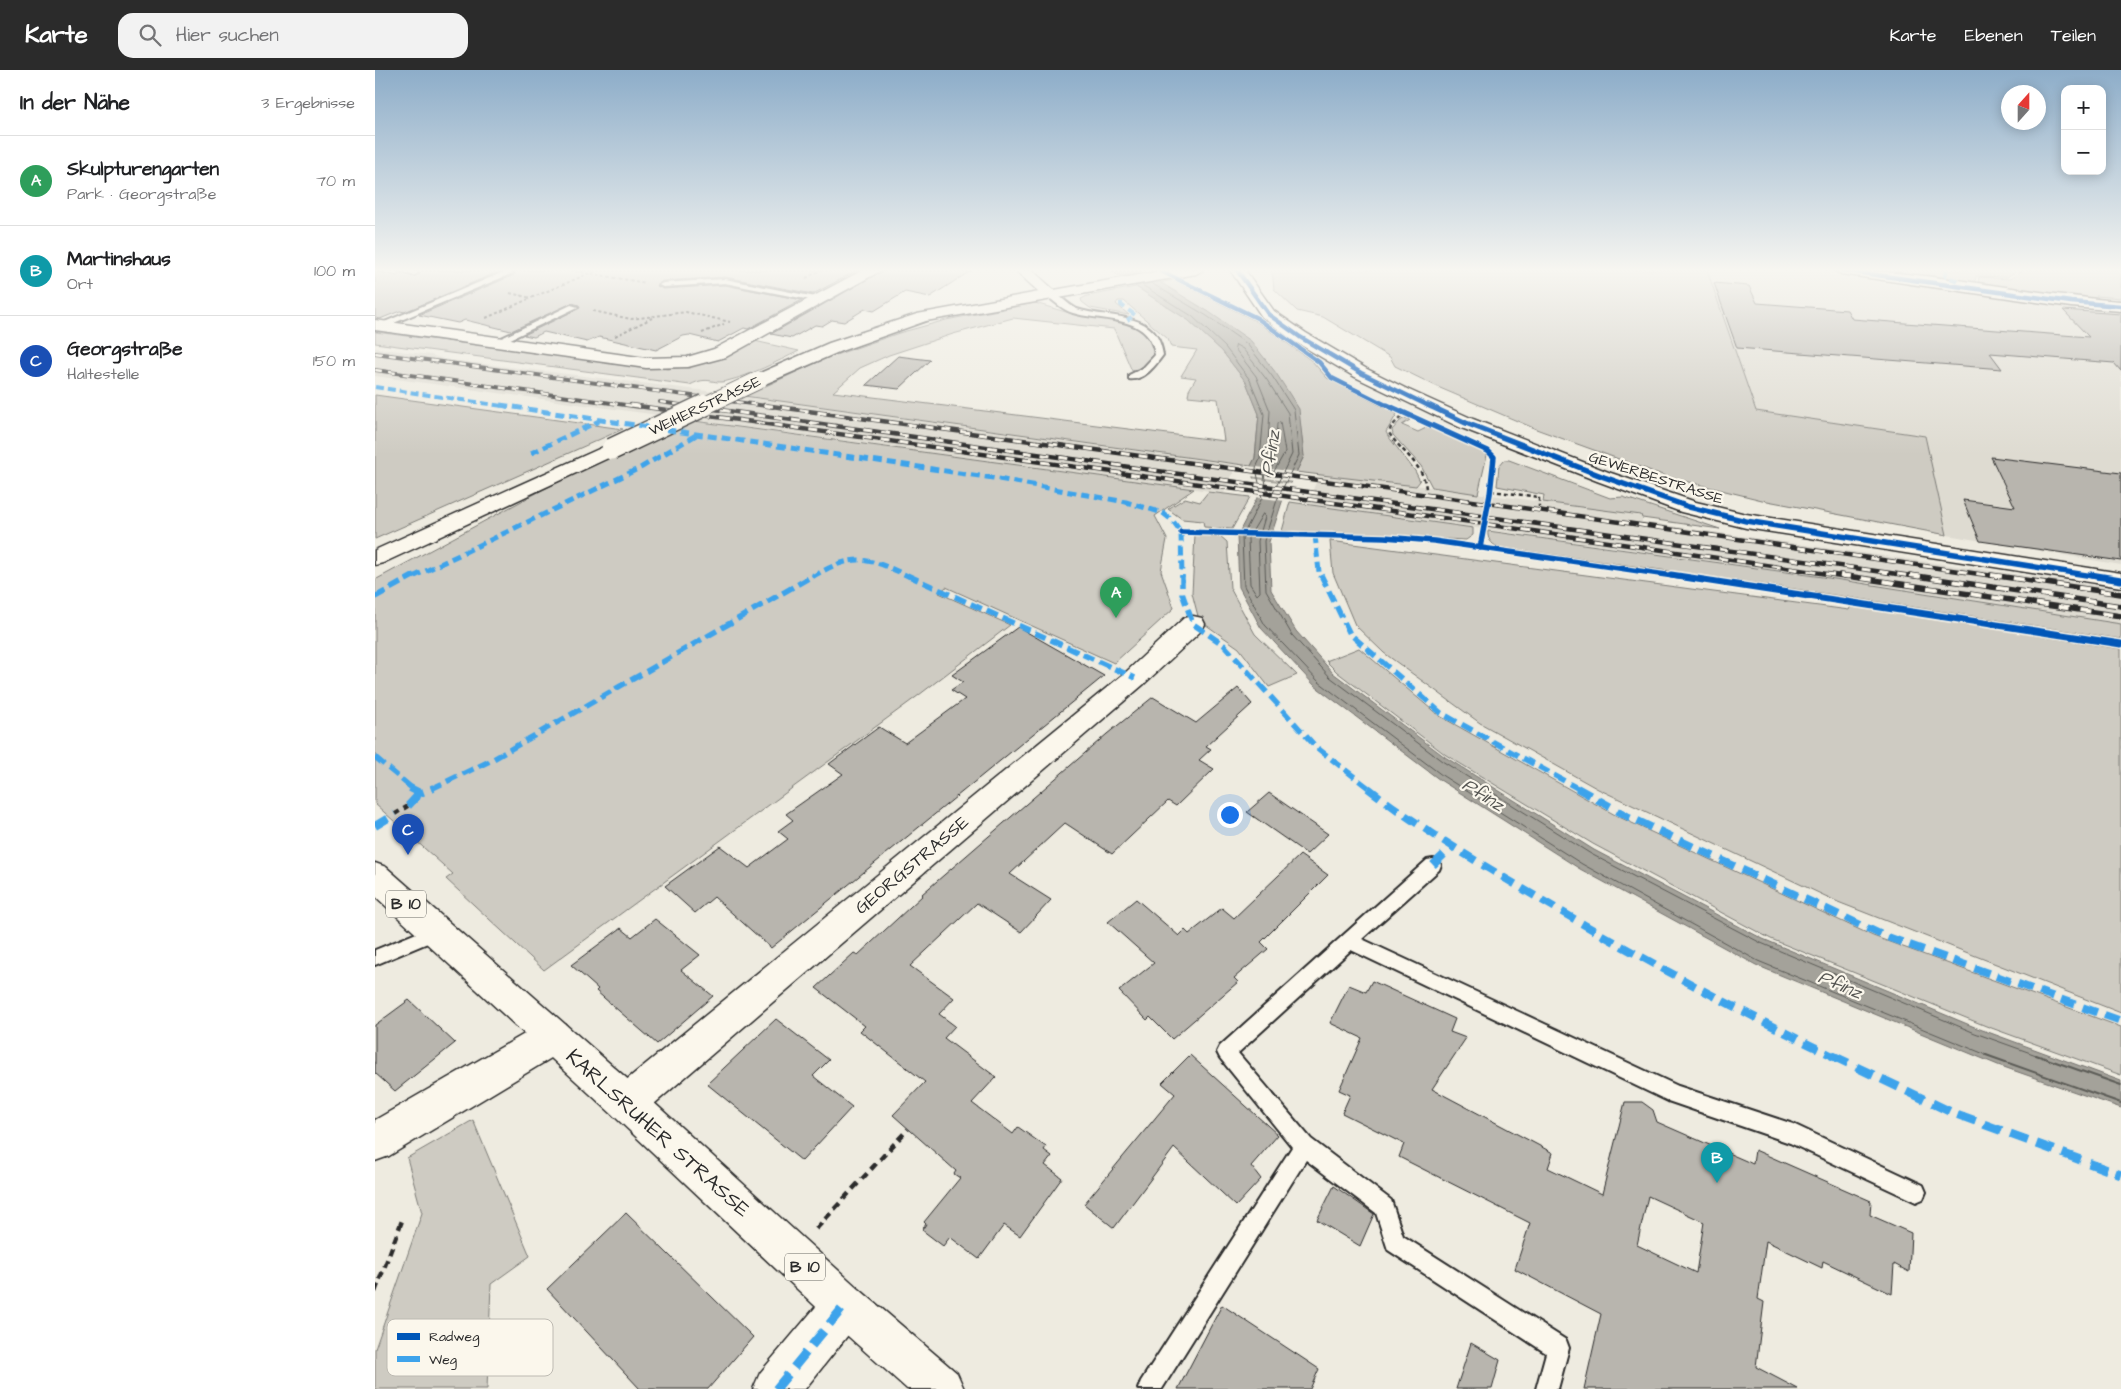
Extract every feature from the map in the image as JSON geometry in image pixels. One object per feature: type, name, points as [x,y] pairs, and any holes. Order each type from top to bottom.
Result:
[{"type":"street","points":[[422,332],[647,363],[688,362],[719,353],[762,332]]},
{"type":"street","name":"WEIHERSTRASSE","points":[[375,558],[759,380],[835,347],[880,332]]},
{"type":"street","name":"GEWERBESTRASSE","points":[[1292,332],[1361,373],[1466,423],[1604,477],[1689,507],[1746,521],[2121,580]]},
{"type":"street","name":"GEORGSTRASSE","points":[[627,1103],[1127,685],[1193,624]]},
{"type":"street","name":"KARLSRUHER STRASSE","points":[[375,876],[627,1103],[845,1305],[941,1389]]},
{"type":"street","points":[[375,1142],[553,1037]]},
{"type":"street","points":[[776,1389],[845,1305]]},
{"type":"lane","points":[[497,342],[520,332]]},
{"type":"lane","points":[[1132,377],[1146,370],[1159,355],[1158,342],[1148,332]]},
{"type":"lane","points":[[1433,865],[1226,1052],[1303,1146],[1384,1207],[1395,1243],[1558,1348],[1547,1389]]},
{"type":"lane","points":[[375,958],[437,931]]},
{"type":"lane","points":[[1349,941],[1675,1094],[1793,1134],[1916,1192]]},
{"type":"lane","points":[[1149,1389],[1303,1146]]},
{"type":"path","points":[[445,335],[453,332]]},
{"type":"path","points":[[580,353],[623,332]]},
{"type":"path","points":[[1406,415],[1391,427],[1389,433],[1400,449],[1420,471],[1427,487],[1426,491]]},
{"type":"path","points":[[1495,457],[1491,493],[1539,497],[1539,507]]},
{"type":"path","points":[[395,814],[408,806]]},
{"type":"path","points":[[792,1255],[908,1129]]},
{"type":"path","points":[[375,1292],[403,1218]]},
{"type":"shaded area","points":[[375,332],[668,369],[692,366],[750,340],[799,351],[746,375],[722,382],[706,380],[690,385],[375,343]]},
{"type":"shaded area","points":[[962,332],[889,355],[860,368],[833,392],[1224,441],[1218,399],[1188,396],[1189,390],[1196,378],[1181,376],[1197,350],[1171,347],[1168,339],[1159,332],[1201,332],[1222,351],[1246,382],[1259,414],[1255,458],[1251,466],[744,396],[827,358],[899,333]]},
{"type":"shaded area","points":[[1115,332],[1142,332],[1153,342],[1155,348],[1153,357],[1148,364],[1132,371]]},
{"type":"shaded area","points":[[1222,332],[1271,332],[1312,361],[1327,378],[1397,414],[1386,432],[1415,471],[1420,481],[1416,486],[1296,472],[1304,456]]},
{"type":"shaded area","points":[[1347,332],[1728,332],[1756,411],[1925,436],[1947,535],[1762,500],[1668,477],[1536,429],[1440,388],[1395,366],[1390,357]]},
{"type":"shaded area","points":[[1728,332],[2121,332],[2121,565],[1947,535],[1925,436],[1756,411]]},
{"type":"shaded area","points":[[375,348],[431,355],[444,359],[707,391],[1237,465],[1224,493],[375,376]]},
{"type":"shaded area","points":[[375,395],[623,429],[375,539]]},
{"type":"shaded area","points":[[1405,418],[1410,420],[1402,425],[1418,432],[1428,427],[1487,455],[1478,494],[1432,487],[1421,466],[1393,435],[1392,430]]},
{"type":"shaded area","points":[[687,420],[1194,489],[1155,516],[1167,539],[1161,571],[1174,608],[1114,663],[946,587],[939,593],[1010,625],[919,695],[544,970],[446,879],[453,874],[375,804],[375,580],[544,489]]},
{"type":"shaded area","points":[[1504,460],[1509,460],[1610,498],[1623,497],[1720,529],[1642,518],[1641,515],[1543,502],[1544,495],[1497,486],[1499,466]]},
{"type":"shaded area","points":[[1319,475],[1345,478],[1346,476],[1642,515],[1642,522],[2121,589],[2121,624],[1822,577],[1307,504]]},
{"type":"shaded area","points":[[1208,492],[1250,497],[1232,529],[1204,527],[1203,521],[1182,519],[1168,509],[1185,498],[1200,502]]},
{"type":"shaded area","points":[[1290,502],[1473,528],[1473,535],[1466,540],[1282,531]]},
{"type":"shaded area","points":[[1488,531],[1822,577],[2121,624],[2121,639],[1768,585],[1498,547],[1490,540]]},
{"type":"shaded area","points":[[1195,535],[1219,535],[1227,542],[1230,588],[1255,634],[1297,675],[1269,687],[1239,648],[1199,620],[1192,593]]},
{"type":"shaded area","points":[[1330,541],[1849,610],[1851,606],[2121,649],[2121,1013],[1838,902],[1598,789],[1480,723],[1384,653],[1355,625],[1333,573]]},
{"type":"shaded area","points":[[1359,648],[1438,715],[1617,816],[1873,936],[2121,1027],[2121,1075],[1986,1026],[1771,939],[1593,844],[1446,755],[1337,672],[1326,661]]},
{"type":"shaded area","points":[[473,1120],[530,1256],[491,1284],[490,1319],[387,1319],[387,1376],[487,1376],[487,1389],[375,1389],[375,1349],[422,1213],[407,1158]]},
{"type":"water","name":"Pfinz","points":[[1201,332],[1237,332],[1251,341],[1276,373],[1299,409],[1304,456],[1282,502],[1269,542],[1271,590],[1296,631],[1333,673],[1445,757],[1594,850],[1763,939],[1977,1028],[2121,1081],[2121,1108],[1998,1065],[1756,965],[1580,869],[1440,780],[1315,686],[1261,628],[1239,587],[1237,536],[1257,498],[1251,466],[1255,458],[1259,414],[1246,382],[1222,351]]},
{"type":"pier","points":[[1248,466],[1298,472],[1294,482],[1250,476]]},
{"type":"pier","points":[[1250,478],[1293,484],[1285,501],[1254,497]]},
{"type":"building","points":[[531,332],[737,332],[718,342],[689,335],[683,336],[656,350],[599,337],[587,342],[544,332],[534,337],[524,335]]},
{"type":"building","points":[[775,332],[803,332],[792,338],[771,334]]},
{"type":"building","points":[[1731,332],[2017,332],[2089,337],[2084,332],[2121,332],[2121,371],[2114,363],[1990,353],[2002,369],[1737,348]]},
{"type":"building","points":[[898,356],[930,360],[899,389],[866,385]]},
{"type":"building","points":[[1991,457],[2121,473],[2121,561],[1980,541],[1963,500],[2015,507]]},
{"type":"building","points":[[1018,627],[1104,676],[771,948],[714,897],[695,913],[665,886],[720,846],[749,868],[788,839],[778,831],[793,820],[786,814],[843,774],[829,764],[879,727],[905,743],[965,699],[951,690],[963,682],[952,675]]},
{"type":"building","points":[[1238,688],[1252,704],[1206,746],[1211,749],[1199,760],[1214,769],[1176,806],[1168,801],[1112,854],[1065,823],[1010,874],[1051,900],[1021,932],[977,903],[910,966],[954,998],[939,1014],[955,1026],[944,1038],[996,1077],[972,1103],[1013,1134],[1018,1127],[1046,1147],[1044,1150],[1052,1156],[1045,1165],[1062,1178],[1020,1236],[1004,1225],[979,1259],[950,1237],[943,1246],[922,1230],[926,1224],[924,1222],[960,1178],[954,1174],[956,1171],[893,1115],[925,1082],[860,1031],[865,1026],[816,988],[854,953],[858,955],[922,894],[1107,734],[1153,697],[1196,723]]},
{"type":"building","points":[[1269,793],[1328,834],[1307,854],[1247,812]]},
{"type":"building","points":[[1300,855],[1328,875],[1261,942],[1268,949],[1234,978],[1238,982],[1172,1039],[1150,1017],[1147,1020],[1119,991],[1154,963],[1108,922],[1136,899],[1179,936],[1185,930],[1189,934],[1222,908],[1234,918]]},
{"type":"building","points":[[655,919],[700,955],[681,970],[713,996],[657,1044],[596,991],[598,989],[571,965],[621,928],[632,937]]},
{"type":"building","points":[[1372,981],[1455,1019],[1450,1032],[1466,1038],[1432,1089],[1553,1153],[1548,1168],[1602,1194],[1625,1102],[1642,1102],[1653,1110],[1657,1122],[1753,1164],[1755,1150],[1871,1201],[1870,1215],[1911,1233],[1909,1272],[1894,1264],[1892,1294],[1823,1261],[1822,1268],[1766,1241],[1758,1299],[1764,1302],[1756,1367],[1798,1389],[1584,1389],[1601,1314],[1515,1269],[1530,1223],[1399,1157],[1404,1144],[1342,1113],[1350,1095],[1339,1090],[1362,1038],[1330,1023],[1349,985],[1366,992]],"holes":[[[1648,1196],[1704,1222],[1696,1273],[1637,1245]]]},
{"type":"building","points":[[409,1000],[455,1043],[395,1091],[375,1073],[375,1025]]},
{"type":"building","points":[[776,1019],[829,1060],[813,1076],[852,1107],[802,1161],[707,1084]]},
{"type":"building","points":[[1190,1055],[1278,1135],[1251,1166],[1261,1179],[1236,1206],[1174,1148],[1114,1228],[1084,1204],[1175,1094],[1162,1083]]},
{"type":"building","points":[[1334,1186],[1374,1214],[1360,1246],[1317,1220]]},
{"type":"building","points":[[626,1213],[753,1337],[708,1389],[640,1389],[547,1289]]},
{"type":"building","points":[[1222,1305],[1319,1369],[1310,1389],[1178,1389]]},
{"type":"building","points":[[1471,1343],[1500,1360],[1492,1389],[1456,1389]]},
{"type":"railway","points":[[375,353],[773,407]]},
{"type":"railway","points":[[375,370],[640,407]]},
{"type":"railway","points":[[660,402],[694,407]]},
{"type":"railway","points":[[631,405],[1464,521],[1848,577]]},
{"type":"railway","points":[[685,405],[1919,577]]},
{"type":"railway","points":[[764,405],[1502,505],[2000,577]]},
{"type":"railway","points":[[1840,575],[2121,616]]},
{"type":"railway","points":[[1910,575],[2121,606]]},
{"type":"railway","points":[[1991,575],[2121,594]]},
{"type":"marked path","points":[[375,387],[993,478],[1126,502],[1163,513],[1173,521],[1181,532],[1182,593],[1193,624],[1224,645],[1316,747],[1395,809],[1452,847],[1618,945],[1777,1029],[1951,1112],[2121,1175]]},
{"type":"marked path","points":[[531,453],[599,421]]},
{"type":"marked path","points":[[375,597],[414,576],[642,467],[696,435]]},
{"type":"marked path","points":[[1315,535],[1319,572],[1350,634],[1441,713],[1627,816],[1882,935],[2121,1021]]},
{"type":"marked path","points":[[375,757],[410,788],[420,793],[443,785],[490,761],[818,573],[846,560],[875,561],[1135,678]]},
{"type":"marked path","points":[[408,806],[420,793]]},
{"type":"marked path","points":[[375,826],[395,814]]},
{"type":"marked path","points":[[1433,865],[1452,847]]},
{"type":"marked path","points":[[776,1389],[845,1305]]},
{"type":"cycle path","points":[[1276,332],[1319,362],[1332,378],[1351,389],[1488,451],[1494,457],[1490,494],[1480,548]]},
{"type":"cycle path","points":[[1292,332],[1361,373],[1466,423],[1604,477],[1689,507],[1746,521],[2121,580]]},
{"type":"cycle path","points":[[1181,532],[1384,537],[1434,541],[1766,589],[2121,644]]},
{"type":"place","name":"Skulpturengarten","points":[[1116,618]]},
{"type":"place","name":"Georgstraße","points":[[408,855]]},
{"type":"place","name":"Martinshaus","points":[[1717,1183]]}]
